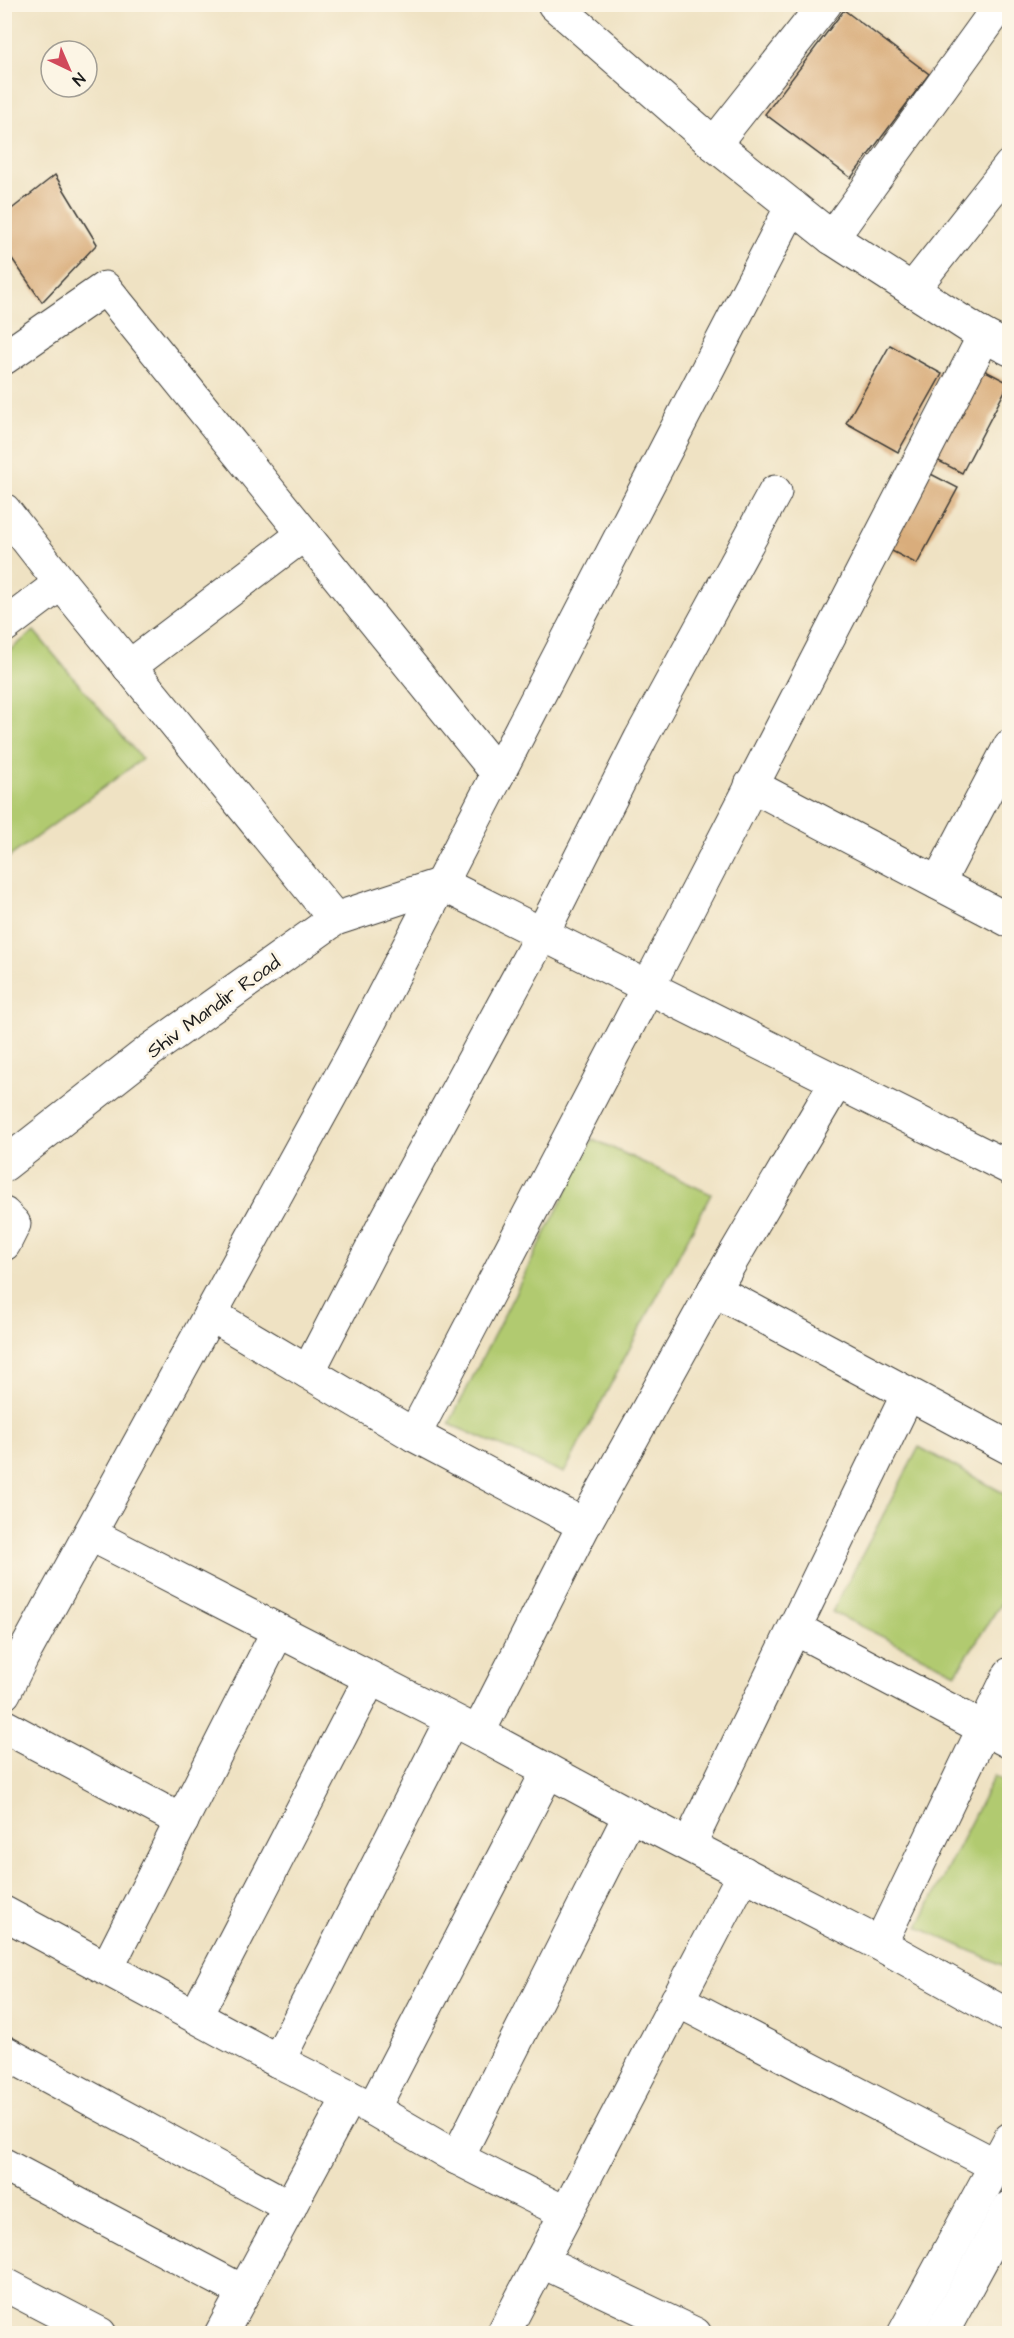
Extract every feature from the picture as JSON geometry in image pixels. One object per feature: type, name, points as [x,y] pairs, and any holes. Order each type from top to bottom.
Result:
[{"type":"street","points":[[414,1435],[751,785],[997,343],[832,238],[714,144],[554,4]]},
{"type":"street","points":[[714,144],[825,4]]},
{"type":"street","points":[[832,238],[1000,4]]},
{"type":"street","points":[[912,290],[1010,166]]},
{"type":"street","points":[[4,1693],[351,1058],[792,206]]},
{"type":"street","points":[[4,358],[105,288],[498,774]]},
{"type":"street","points":[[308,1372],[542,934],[641,738],[775,492]]},
{"type":"street","points":[[4,510],[335,919]]},
{"type":"street","points":[[129,667],[304,534]]},
{"type":"street","points":[[4,626],[61,583]]},
{"type":"street","points":[[938,883],[1010,746]]},
{"type":"street","points":[[751,785],[1010,921]]},
{"type":"street","points":[[442,884],[1010,1168]]},
{"type":"street","name":"Shiv Mandir Road","points":[[4,1165],[148,1052],[335,919],[442,884]]},
{"type":"street","points":[[278,2061],[464,1727],[584,1525],[714,1290],[837,1082]]},
{"type":"street","points":[[4,1214],[14,1224],[4,1244]]},
{"type":"street","points":[[714,1290],[1010,1449]]},
{"type":"street","points":[[210,1314],[414,1435],[584,1525]]},
{"type":"street","points":[[689,1845],[796,1629],[908,1394]]},
{"type":"street","points":[[90,1534],[880,1944],[1010,2017]]},
{"type":"street","points":[[796,1629],[996,1735]]},
{"type":"street","points":[[107,1968],[278,1631]]},
{"type":"street","points":[[880,1944],[996,1735],[1010,1674]]},
{"type":"street","points":[[196,2015],[370,1679]]},
{"type":"street","points":[[4,1726],[182,1821]]},
{"type":"street","points":[[221,2334],[290,2207],[361,2103],[548,1771]]},
{"type":"street","points":[[457,2158],[630,1815]]},
{"type":"street","points":[[503,2334],[744,1874]]},
{"type":"street","points":[[4,1913],[278,2061],[361,2103],[457,2158],[566,2213]]},
{"type":"street","points":[[677,2000],[1002,2152],[904,2334]]},
{"type":"street","points":[[4,2052],[290,2207]]},
{"type":"street","points":[[4,2165],[244,2292]]},
{"type":"street","points":[[941,2334],[1010,2207]]},
{"type":"street","points":[[541,2261],[695,2334]]},
{"type":"street","points":[[4,2284],[100,2334]]},
{"type":"green space","points":[[34,631],[142,759],[5,860],[5,654]]},
{"type":"green space","points":[[593,1139],[711,1194],[564,1473],[449,1424]]},
{"type":"green space","points":[[919,1447],[1009,1496],[1009,1591],[956,1673],[832,1612]]},
{"type":"green space","points":[[994,1776],[1009,1785],[1009,1968],[918,1927]]},
{"type":"building","points":[[844,10],[929,74],[851,178],[765,114]]},
{"type":"building","points":[[55,175],[97,244],[42,302],[4,247],[4,215]]},
{"type":"building","points":[[890,345],[942,374],[898,452],[846,423]]},
{"type":"building","points":[[972,364],[1009,383],[962,473],[925,454]]},
{"type":"building","points":[[923,470],[958,488],[917,564],[882,546]]}]
